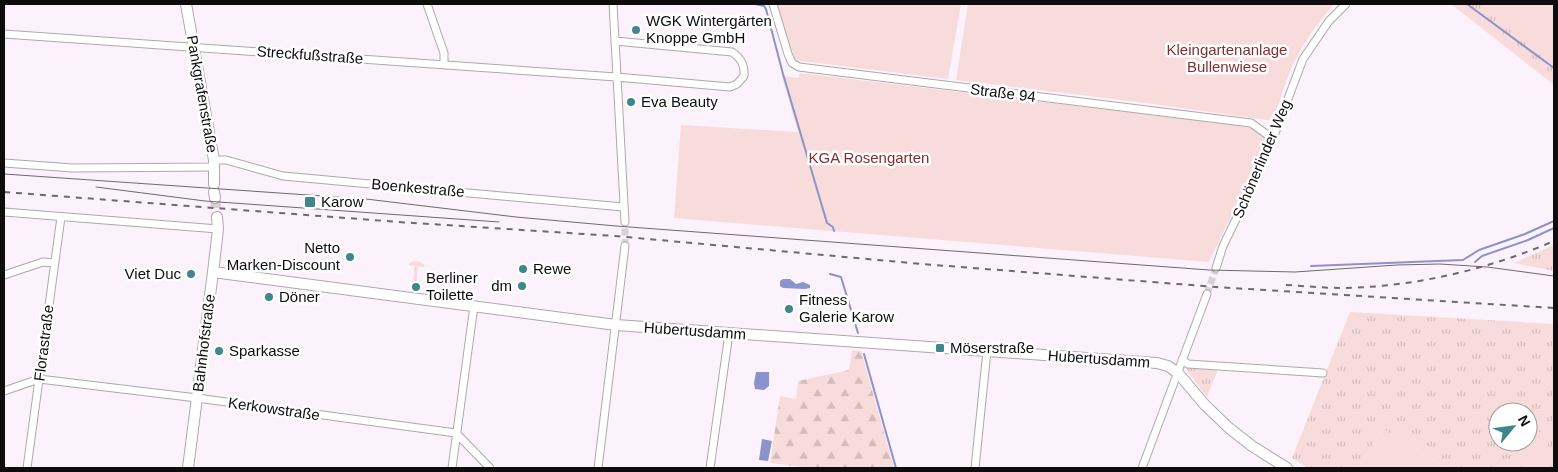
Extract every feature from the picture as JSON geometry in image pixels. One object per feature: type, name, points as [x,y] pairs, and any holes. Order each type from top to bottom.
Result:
[{"type":"street","name":"Pankgrafenstraße","points":[[186,4],[214,164],[214,192]]},
{"type":"street","points":[[427,4],[444,53],[444,65]]},
{"type":"street","points":[[613,4],[625,222]]},
{"type":"street","name":"Straße 94","points":[[773,4],[788,54],[792,63],[800,67],[1251,123],[1272,138]]},
{"type":"street","name":"Schönerlinder Weg","points":[[1216,268],[1223,246],[1266,158],[1303,59],[1328,21],[1346,4]]},
{"type":"street","name":"Streckfußstraße","points":[[4,34],[616,77],[730,87],[741,81],[744,71],[740,58],[732,52],[615,41]]},
{"type":"street","name":"Boenkestraße","points":[[4,163],[103,169],[214,164],[226,160],[283,176],[623,208]]},
{"type":"street","points":[[4,212],[218,229]]},
{"type":"street","name":"Florastraße","points":[[27,468],[61,217]]},
{"type":"street","name":"Bahnhofstraße","points":[[188,468],[218,229],[216,217]]},
{"type":"street","points":[[598,468],[625,246]]},
{"type":"street","points":[[4,275],[43,262],[54,263]]},
{"type":"street","name":"Hubertusdamm","points":[[213,272],[616,325],[1146,362],[1162,364],[1178,373]]},
{"type":"street","points":[[1142,468],[1206,294]]},
{"type":"street","points":[[452,468],[474,306]]},
{"type":"street","points":[[710,468],[729,333]]},
{"type":"street","points":[[975,468],[987,351]]},
{"type":"street","points":[[1182,360],[1188,364],[1324,373]]},
{"type":"street","points":[[1178,373],[1205,405],[1229,428],[1252,446],[1287,468]]},
{"type":"street","name":"Kerkowstraße","points":[[4,391],[39,380],[197,398],[456,433]]},
{"type":"street","points":[[456,433],[490,468]]},
{"type":"green space","points":[[777,4],[961,4],[948,79],[793,60]]},
{"type":"green space","name":"Kleingartenanlage Bullenwiese","points":[[968,4],[1334,4],[1320,21],[1295,59],[1273,121],[1146,103],[956,80]]},
{"type":"green space","points":[[1451,4],[1536,4],[1554,19],[1554,85]]},
{"type":"green space","points":[[1481,4],[1554,4],[1554,59]]},
{"type":"green space","name":"KGA Rosengarten","points":[[800,73],[1252,127],[1268,138],[1209,262],[674,218],[681,125],[798,132],[782,76],[798,78]]},
{"type":"green space","points":[[1554,245],[1554,271],[1514,263]]},
{"type":"green space","points":[[413,261],[421,262],[424,265],[424,267],[418,267],[416,285],[413,284],[415,266],[409,265]]},
{"type":"green space","points":[[1350,312],[1554,324],[1554,468],[1446,468],[1383,429],[1358,468],[1308,468],[1292,458]]},
{"type":"green space","points":[[852,350],[861,351],[894,468],[811,468],[770,463],[780,396],[796,399],[798,381],[849,370]]},
{"type":"green space","points":[[1186,367],[1216,368],[1217,372],[1207,397],[1188,372]]},
{"type":"green space","points":[[1383,429],[1446,468],[1358,468]]},
{"type":"green space","points":[[1538,432],[1549,432],[1546,468],[1531,468],[1532,452],[1538,452]]},
{"type":"water","points":[[790,279],[796,284],[803,282],[810,285],[810,288],[783,288],[780,286],[780,281]]},
{"type":"water","points":[[756,372],[769,372],[769,386],[764,390],[755,389]]},
{"type":"water","points":[[762,439],[772,441],[768,461],[759,460]]},
{"type":"waterway","points":[[755,4],[764,6],[766,9],[827,223],[833,227],[834,231]]},
{"type":"waterway","points":[[1467,4],[1554,68]]},
{"type":"waterway","points":[[1311,266],[1463,260],[1479,250],[1525,234],[1554,221]]},
{"type":"waterway","points":[[1475,262],[1482,256],[1528,240],[1554,228]]},
{"type":"waterway","points":[[830,274],[841,277],[858,333]]},
{"type":"waterway","points":[[864,354],[896,468]]},
{"type":"tunnel","points":[[215,198],[217,217]]},
{"type":"tunnel","points":[[625,222],[625,246]]},
{"type":"tunnel","points":[[1207,294],[1216,268]]},
{"type":"tram line","points":[[4,174],[366,199],[516,217],[616,226],[1209,270],[1295,272],[1440,264],[1487,267],[1554,276]]},
{"type":"tram line","points":[[96,187],[205,201],[499,222]]},
{"type":"railway","points":[[4,192],[399,222],[615,236],[922,264],[1216,287],[1554,308]]},
{"type":"railway","points":[[1286,285],[1343,288],[1370,287],[1424,280],[1478,268],[1554,241]]},
{"type":"place","name":"WGK Wintergärten Knoppe GmbH","points":[[636,30]]},
{"type":"place","name":"Eva Beauty","points":[[631,102]]},
{"type":"place","name":"Karow","points":[[310,202]]},
{"type":"place","name":"Netto Marken-Discount","points":[[350,257]]},
{"type":"place","name":"Rewe","points":[[523,269]]},
{"type":"place","name":"Viet Duc","points":[[191,274]]},
{"type":"place","name":"dm","points":[[522,286]]},
{"type":"place","name":"Berliner Toilette","points":[[416,287]]},
{"type":"place","name":"Döner","points":[[269,297]]},
{"type":"place","name":"Fitness Galerie Karow","points":[[789,309]]},
{"type":"place","name":"Möserstraße","points":[[940,348]]},
{"type":"place","name":"Sparkasse","points":[[219,351]]}]
